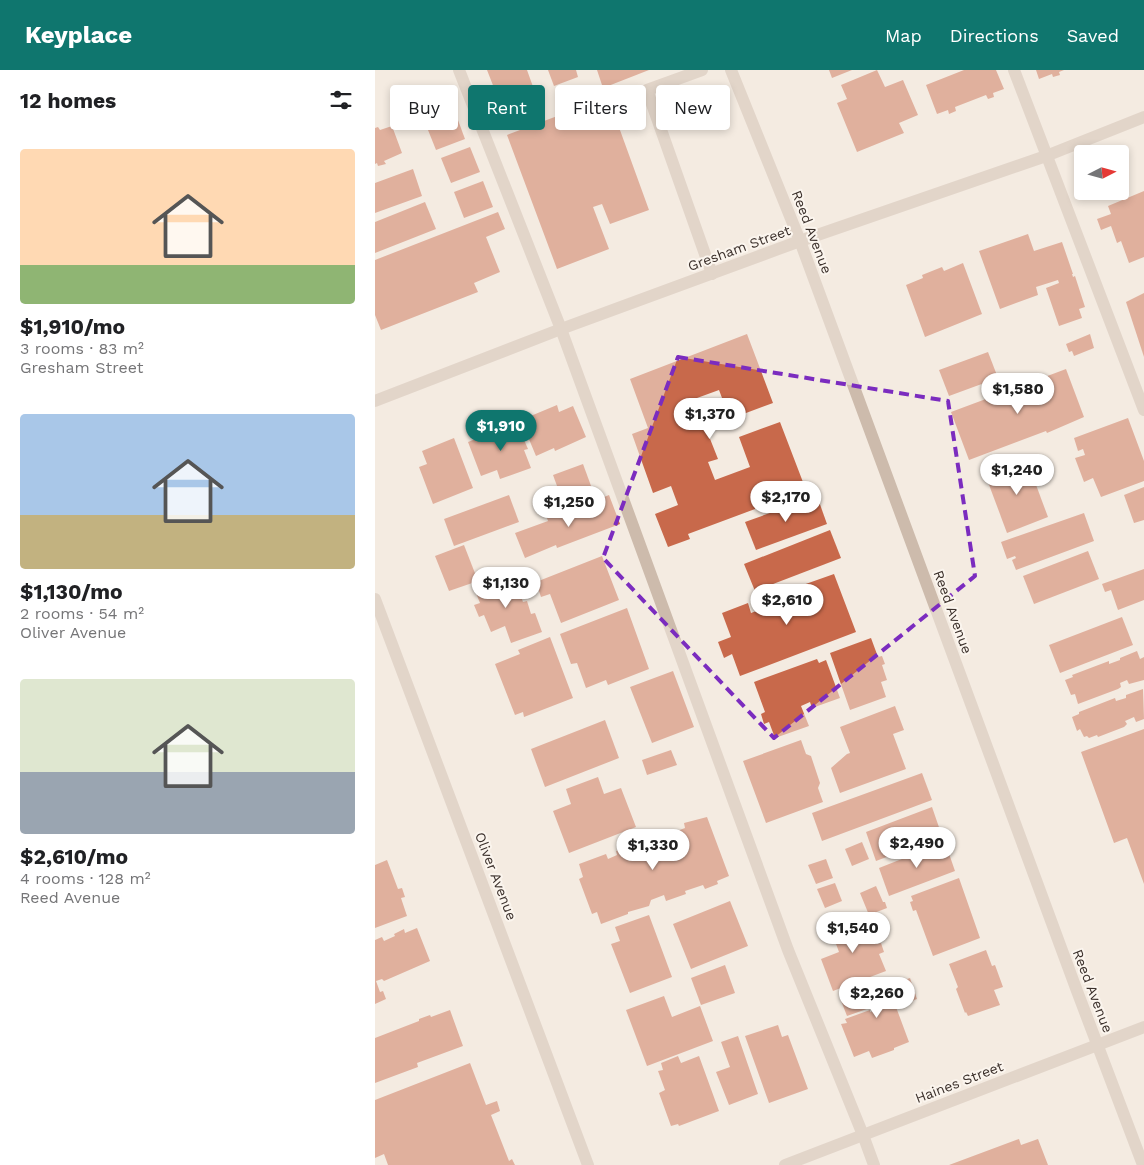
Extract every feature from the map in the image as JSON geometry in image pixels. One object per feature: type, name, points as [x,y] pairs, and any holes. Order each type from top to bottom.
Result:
[{"type":"street","points":[[459,70],[561,329],[788,950],[874,1165]]},
{"type":"street","points":[[702,70],[647,90],[712,274]]},
{"type":"street","name":"Reed Avenue","points":[[731,70],[800,241],[1143,1165]]},
{"type":"street","points":[[1014,70],[1144,410]]},
{"type":"street","name":"Gresham Street","points":[[375,401],[561,329],[800,241],[1046,156],[1144,117]]},
{"type":"street","name":"Oliver Avenue","points":[[375,598],[588,1165]]},
{"type":"street","name":"Haines Street","points":[[785,1165],[1144,1028]]},
{"type":"highlighted area","points":[[678,357],[948,401],[975,576],[774,738],[603,558]]},
{"type":"building","points":[[487,70],[527,70],[532,85],[493,85]]},
{"type":"building","points":[[548,70],[576,70],[578,77],[554,86]]},
{"type":"building","points":[[597,70],[649,70],[611,85],[602,85]]},
{"type":"building","points":[[829,70],[852,70],[832,78]]},
{"type":"building","points":[[877,70],[885,87],[903,80],[918,115],[899,123],[904,133],[857,152],[837,103],[847,99],[841,85]]},
{"type":"building","points":[[964,70],[996,70],[1004,89],[993,93],[994,97],[988,99],[986,95],[955,107],[956,111],[949,114],[948,110],[937,114],[926,85]]},
{"type":"building","points":[[1036,70],[1064,70],[1059,72],[1060,75],[1053,77],[1052,74],[1039,79]]},
{"type":"building","points":[[555,117],[555,130],[620,130],[649,210],[610,224],[602,204],[593,207],[609,249],[557,269],[507,135],[520,130],[545,130],[545,121]]},
{"type":"building","points":[[458,120],[465,139],[436,150],[428,130],[458,130]]},
{"type":"building","points":[[378,127],[380,130],[390,127],[390,130],[393,130],[402,153],[384,161],[386,164],[378,166],[377,163],[375,164],[375,128]]},
{"type":"building","points":[[470,147],[480,172],[451,183],[441,158]]},
{"type":"building","points":[[413,169],[422,196],[375,213],[375,183]]},
{"type":"building","points":[[483,181],[493,207],[464,218],[454,192]]},
{"type":"building","points":[[1144,191],[1144,257],[1129,263],[1121,241],[1117,243],[1111,226],[1101,230],[1097,219],[1111,214],[1108,206],[1122,200],[1129,200],[1129,197]]},
{"type":"building","points":[[425,202],[436,229],[375,253],[375,222]]},
{"type":"building","points":[[498,212],[505,229],[486,237],[500,272],[474,283],[478,292],[381,330],[375,315],[375,260]]},
{"type":"building","points":[[1028,234],[1034,251],[1062,242],[1085,307],[1079,309],[1082,318],[1059,326],[1046,288],[1059,283],[1058,280],[1036,287],[1038,295],[1000,309],[979,251]]},
{"type":"building","points":[[963,263],[982,314],[925,337],[906,285],[923,278],[922,275],[942,267],[944,271]]},
{"type":"building","points":[[1144,293],[1144,357],[1126,302]]},
{"type":"building","points":[[747,334],[773,403],[730,419],[719,390],[686,402],[693,419],[701,416],[718,459],[708,462],[715,480],[750,467],[739,437],[780,422],[806,490],[688,534],[690,539],[668,547],[655,514],[678,505],[671,486],[653,493],[632,434],[648,428],[630,379]]},
{"type":"building","points":[[1090,334],[1094,348],[1074,356],[1072,351],[1069,352],[1066,344]]},
{"type":"building","points":[[988,352],[998,378],[949,396],[939,370]]},
{"type":"building","points":[[1066,369],[1084,417],[1047,433],[1046,431],[969,460],[951,412]]},
{"type":"building","points":[[557,405],[559,412],[573,406],[586,437],[555,451],[554,448],[536,456],[521,420]]},
{"type":"building","points":[[1128,418],[1144,461],[1144,481],[1101,497],[1093,478],[1084,482],[1075,458],[1085,455],[1083,449],[1078,451],[1074,438]]},
{"type":"building","points":[[514,424],[516,429],[519,428],[528,449],[524,450],[531,468],[500,479],[497,470],[481,476],[468,442],[488,434],[487,432]]},
{"type":"building","points":[[454,438],[473,488],[433,504],[419,467],[427,464],[422,451]]},
{"type":"building","points":[[1026,458],[1048,517],[1007,533],[985,474]]},
{"type":"building","points":[[583,464],[594,494],[564,505],[553,475]]},
{"type":"building","points":[[1144,487],[1144,520],[1134,523],[1124,495]]},
{"type":"building","points":[[509,495],[519,522],[454,546],[444,519]]},
{"type":"building","points":[[609,495],[620,524],[557,548],[556,545],[525,558],[515,533],[548,521],[547,518],[566,511],[568,518],[586,511],[584,505]]},
{"type":"building","points":[[817,496],[827,524],[756,550],[745,522]]},
{"type":"building","points":[[1084,513],[1094,541],[1016,570],[1012,560],[1016,558],[1015,556],[1007,559],[1001,542]]},
{"type":"building","points":[[830,530],[841,558],[755,591],[744,564]]},
{"type":"building","points":[[464,545],[478,581],[449,591],[435,556]]},
{"type":"building","points":[[1088,551],[1099,579],[1034,604],[1023,576]]},
{"type":"building","points":[[602,556],[619,600],[561,623],[550,594],[541,597],[536,582]]},
{"type":"building","points":[[1144,569],[1144,600],[1118,610],[1111,590],[1105,592],[1102,584]]},
{"type":"building","points":[[513,574],[523,602],[527,601],[531,614],[535,613],[542,632],[511,643],[505,626],[491,632],[484,615],[479,617],[474,605],[480,603],[474,588]]},
{"type":"building","points":[[834,574],[856,632],[740,676],[732,654],[724,658],[718,642],[731,637],[722,613],[748,603],[751,613],[803,594],[800,586]]},
{"type":"building","points":[[627,608],[649,669],[608,685],[606,680],[586,688],[577,663],[571,664],[560,634]]},
{"type":"building","points":[[1122,617],[1133,645],[1060,673],[1049,645]]},
{"type":"building","points":[[550,637],[573,698],[524,717],[523,712],[515,715],[495,664],[520,654],[518,650]]},
{"type":"building","points":[[871,638],[878,657],[882,656],[885,664],[882,665],[887,680],[881,682],[886,697],[850,710],[830,653]]},
{"type":"building","points":[[1137,651],[1140,659],[1144,657],[1144,680],[1129,684],[1127,680],[1120,683],[1121,687],[1118,689],[1078,704],[1075,694],[1071,695],[1065,680],[1073,677],[1072,675],[1109,661],[1109,664],[1120,660],[1120,658]]},
{"type":"building","points":[[817,659],[819,663],[826,660],[840,698],[812,708],[810,702],[801,706],[809,726],[775,738],[769,722],[764,724],[761,714],[765,712],[754,682]]},
{"type":"building","points":[[673,671],[694,727],[652,743],[630,687]]},
{"type":"building","points":[[1143,689],[1144,719],[1136,722],[1134,717],[1125,721],[1127,724],[1124,727],[1098,737],[1097,735],[1089,738],[1087,736],[1084,737],[1080,729],[1077,731],[1072,717],[1079,714],[1079,712],[1115,698],[1116,701],[1126,698],[1126,695]]},
{"type":"building","points":[[895,706],[904,730],[893,734],[906,769],[840,793],[831,768],[850,753],[840,727]]},
{"type":"building","points":[[605,720],[619,758],[545,787],[531,749]]},
{"type":"building","points":[[1144,729],[1144,884],[1127,838],[1114,843],[1081,752]]},
{"type":"building","points":[[801,740],[806,754],[811,756],[820,783],[818,788],[823,802],[766,823],[743,761]]},
{"type":"building","points":[[671,750],[677,765],[647,775],[642,760]]},
{"type":"building","points":[[922,773],[932,800],[822,841],[812,813]]},
{"type":"building","points":[[598,777],[604,794],[621,788],[636,827],[569,853],[553,811],[571,804],[566,789]]},
{"type":"building","points":[[932,807],[942,836],[876,861],[866,832]]},
{"type":"building","points":[[707,817],[729,876],[717,881],[718,884],[705,889],[703,885],[685,891],[686,894],[666,901],[664,895],[651,900],[649,906],[628,912],[628,914],[601,924],[597,912],[592,914],[579,879],[583,877],[579,864],[606,854],[608,859],[617,855],[616,851],[627,847],[634,850],[645,846],[643,840],[663,833],[664,836],[685,828],[684,823]]},
{"type":"building","points":[[862,842],[869,859],[852,866],[845,849]]},
{"type":"building","points":[[945,842],[955,871],[889,896],[879,868]]},
{"type":"building","points":[[826,859],[833,878],[816,884],[808,865]]},
{"type":"building","points":[[387,860],[398,889],[402,888],[405,897],[401,898],[407,916],[375,928],[375,865]]},
{"type":"building","points":[[959,878],[980,938],[933,956],[916,910],[913,911],[910,902],[913,901],[911,896]]},
{"type":"building","points":[[835,883],[842,901],[825,908],[817,889]]},
{"type":"building","points":[[876,886],[887,908],[869,915],[860,893]]},
{"type":"building","points":[[730,901],[748,946],[691,969],[673,924]]},
{"type":"building","points":[[860,913],[871,942],[875,940],[877,944],[881,943],[884,952],[879,954],[886,971],[833,991],[821,959],[839,952],[829,925]]},
{"type":"building","points":[[649,915],[672,977],[630,993],[611,944],[620,941],[615,927]]},
{"type":"building","points":[[417,928],[430,961],[384,981],[382,979],[376,981],[380,992],[383,991],[386,999],[375,1004],[375,940],[382,937],[384,941],[404,929],[405,933]]},
{"type":"building","points":[[986,950],[992,966],[995,965],[1003,987],[994,990],[1000,1005],[968,1016],[965,1013],[956,989],[958,987],[949,964]]},
{"type":"building","points":[[725,965],[735,993],[701,1005],[691,978]]},
{"type":"building","points":[[910,978],[917,999],[896,1007],[909,1042],[872,1058],[869,1051],[854,1057],[841,1024],[847,1023],[845,1019],[870,1010],[870,1012],[880,1009],[878,1005],[847,1016],[840,998],[871,986],[873,991]]},
{"type":"building","points":[[664,996],[672,1017],[700,1006],[713,1041],[647,1066],[626,1010]]},
{"type":"building","points":[[450,1010],[463,1046],[417,1063],[418,1067],[375,1083],[375,1038],[419,1021],[419,1019]]},
{"type":"building","points":[[778,1025],[782,1037],[788,1035],[808,1089],[769,1103],[745,1036]]},
{"type":"building","points":[[738,1036],[758,1094],[729,1105],[716,1072],[730,1067],[721,1042]]},
{"type":"building","points":[[678,1056],[681,1063],[699,1056],[719,1111],[679,1126],[678,1124],[671,1126],[659,1093],[665,1090],[658,1071],[663,1070],[661,1063]]},
{"type":"building","points":[[470,1063],[486,1105],[497,1101],[500,1111],[491,1115],[509,1161],[512,1159],[515,1165],[388,1165],[384,1154],[375,1158],[375,1100]]},
{"type":"building","points":[[1019,1139],[1021,1145],[1038,1139],[1048,1165],[949,1165]]}]
